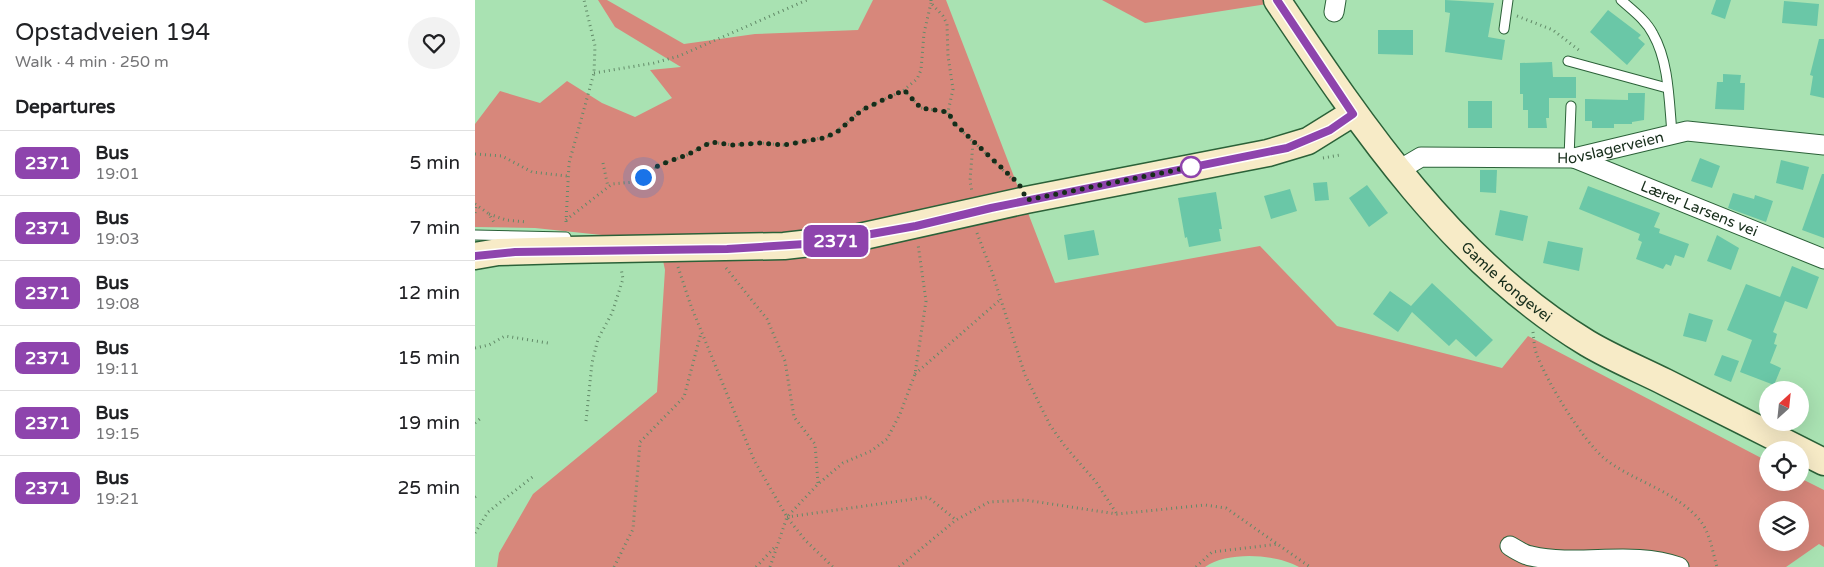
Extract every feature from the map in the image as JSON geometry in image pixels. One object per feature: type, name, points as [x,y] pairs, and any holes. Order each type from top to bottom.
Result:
[{"type":"street","name":"Gamle kongevei","points":[[1277,0],[1353,114],[1431,210],[1475,257],[1508,286],[1587,343],[1824,462]]},
{"type":"street","points":[[475,256],[498,252],[673,250],[793,245],[855,238],[916,226],[973,211],[1287,148],[1330,130],[1353,114]]},
{"type":"street","name":"Hovslagerveien","points":[[1399,170],[1421,157],[1572,158],[1687,131],[1824,146]]},
{"type":"street","name":"Lærer Larsens vei","points":[[1572,158],[1824,259]]},
{"type":"street","points":[[1510,546],[1529,556],[1559,560],[1654,560],[1679,567]]},
{"type":"lane","points":[[1504,29],[1508,0]]},
{"type":"lane","points":[[1621,0],[1644,20],[1653,33],[1659,48],[1667,88],[1672,133]]},
{"type":"lane","points":[[1568,60],[1667,88]]},
{"type":"lane","points":[[1571,106],[1572,158]]},
{"type":"lane","points":[[475,234],[566,237]]},
{"type":"path","points":[[566,237],[569,163],[595,73],[595,46],[584,0]]},
{"type":"path","points":[[595,73],[679,56],[807,0]]},
{"type":"path","points":[[566,220],[615,182],[634,182],[659,165],[687,155],[711,142],[732,145],[761,143],[783,145],[824,138],[837,132],[862,110],[904,90],[920,73],[924,33],[931,2]]},
{"type":"path","points":[[931,2],[947,24],[948,56],[953,89],[948,112],[955,124],[1019,184],[1027,200]]},
{"type":"path","points":[[1506,16],[1521,17],[1553,30],[1573,44],[1597,67]]},
{"type":"path","points":[[904,90],[921,108],[948,112]]},
{"type":"path","points":[[973,142],[970,181],[974,225],[1001,299],[1025,375],[1050,425],[1075,459],[1097,482],[1117,514]]},
{"type":"path","points":[[475,154],[502,156],[532,172],[567,176]]},
{"type":"path","points":[[603,163],[608,187]]},
{"type":"path","points":[[475,205],[475,213]]},
{"type":"path","points":[[475,205],[493,220],[496,234]]},
{"type":"path","points":[[770,567],[787,517],[818,484],[843,463],[871,451],[887,439],[900,414],[915,374],[926,301],[916,226]]},
{"type":"path","points":[[673,250],[701,333],[754,460],[787,517],[805,540],[833,567]]},
{"type":"path","points":[[721,262],[767,319],[771,327],[785,361],[794,417],[815,444],[818,484]]},
{"type":"path","points":[[585,421],[592,363],[598,338],[611,313],[623,279],[621,263]]},
{"type":"path","points":[[915,374],[1001,299]]},
{"type":"path","points":[[1533,330],[1536,354],[1553,386],[1585,437],[1605,459],[1655,486],[1697,517],[1707,530],[1717,567]]},
{"type":"path","points":[[614,567],[633,529],[640,442],[684,397],[701,333]]},
{"type":"path","points":[[475,348],[489,345],[505,336],[548,343]]},
{"type":"path","points":[[475,423],[481,418]]},
{"type":"path","points":[[475,533],[488,512],[535,475]]},
{"type":"path","points":[[787,517],[928,497],[956,520]]},
{"type":"path","points":[[899,567],[956,520],[989,502],[1025,500],[1117,514],[1205,505],[1221,506],[1231,510],[1310,567]]},
{"type":"path","points":[[756,567],[777,544]]},
{"type":"path","points":[[1196,567],[1212,552],[1279,544]]},
{"type":"shaded area","points":[[598,0],[607,0],[684,44],[755,34],[858,30],[873,0],[946,0],[1055,283],[1260,246],[1337,326],[1502,368],[1528,336],[1759,457],[1759,491],[1809,491],[1809,482],[1824,490],[1824,547],[1819,544],[1809,551],[1809,501],[1759,501],[1759,551],[1809,551],[1786,567],[1299,567],[1278,559],[1252,556],[1226,558],[1205,567],[497,567],[499,553],[533,494],[657,392],[665,270],[659,241],[535,228],[475,227],[475,124],[500,91],[540,103],[567,81],[602,103],[635,117],[672,98],[650,70],[681,67],[615,27]]},
{"type":"shaded area","points":[[1102,0],[1264,0],[1267,4],[1145,23]]},
{"type":"building","points":[[1445,0],[1494,3],[1488,37],[1505,40],[1502,60],[1445,52],[1450,13],[1445,12]]},
{"type":"building","points":[[1716,0],[1731,0],[1725,19],[1711,14]]},
{"type":"building","points":[[1784,1],[1819,4],[1817,26],[1782,23]]},
{"type":"building","points":[[1608,10],[1641,35],[1638,38],[1645,44],[1627,65],[1590,32]]},
{"type":"building","points":[[1378,30],[1413,30],[1413,55],[1378,54]]},
{"type":"building","points":[[1819,39],[1824,39],[1824,98],[1810,95],[1813,76],[1810,75]]},
{"type":"building","points":[[1552,62],[1553,77],[1576,77],[1576,98],[1549,98],[1549,118],[1546,118],[1547,128],[1528,128],[1528,110],[1523,110],[1523,94],[1520,94],[1520,63]]},
{"type":"building","points":[[1723,74],[1741,75],[1740,83],[1745,83],[1744,110],[1715,109],[1717,82],[1723,82]]},
{"type":"building","points":[[1628,93],[1645,93],[1644,120],[1632,122],[1632,124],[1614,124],[1614,128],[1592,128],[1592,121],[1585,121],[1585,99],[1628,100]]},
{"type":"building","points":[[1468,101],[1492,101],[1492,128],[1468,128]]},
{"type":"building","points":[[1700,158],[1720,166],[1712,188],[1691,181]]},
{"type":"building","points":[[1781,160],[1809,167],[1803,190],[1776,183]]},
{"type":"building","points":[[1480,170],[1497,170],[1496,193],[1480,192]]},
{"type":"building","points":[[1822,174],[1824,174],[1824,238],[1802,230]]},
{"type":"building","points":[[1327,182],[1329,200],[1315,201],[1313,183]]},
{"type":"building","points":[[1367,185],[1388,213],[1369,227],[1349,198]]},
{"type":"building","points":[[1588,186],[1660,213],[1654,227],[1660,229],[1659,233],[1689,244],[1684,258],[1675,255],[1671,266],[1666,264],[1663,269],[1636,259],[1642,242],[1638,240],[1640,234],[1579,209]]},
{"type":"building","points":[[1290,189],[1297,211],[1271,219],[1264,196]]},
{"type":"building","points":[[1216,192],[1222,229],[1219,229],[1221,241],[1189,247],[1187,237],[1185,238],[1178,198]]},
{"type":"building","points":[[1733,193],[1754,199],[1755,195],[1773,201],[1766,222],[1728,208]]},
{"type":"building","points":[[1500,210],[1528,216],[1523,241],[1495,235]]},
{"type":"building","points":[[1094,230],[1099,255],[1068,260],[1064,235]]},
{"type":"building","points":[[1717,235],[1739,248],[1731,270],[1707,261]]},
{"type":"building","points":[[1548,241],[1583,248],[1579,271],[1543,263]]},
{"type":"building","points":[[1792,266],[1819,277],[1807,309],[1785,301],[1773,332],[1777,334],[1774,344],[1777,345],[1770,363],[1781,368],[1776,381],[1764,381],[1740,372],[1752,340],[1727,330],[1746,284],[1780,297]]},
{"type":"building","points":[[1432,283],[1493,340],[1476,357],[1456,339],[1449,346],[1412,312],[1398,332],[1373,314],[1390,291],[1411,306]]},
{"type":"building","points":[[1689,313],[1713,320],[1706,342],[1683,336]]},
{"type":"building","points":[[1722,355],[1739,361],[1731,382],[1714,375]]},
{"type":"bus line","name":"2371","points":[[475,256],[498,252],[727,249],[821,243],[916,226],[973,211],[1287,148],[1330,130],[1353,114],[1277,0]]},
{"type":"route","points":[[643,177],[659,165],[687,155],[711,142],[732,145],[761,143],[783,145],[803,143],[831,136],[862,110],[904,90],[921,108],[948,112],[951,120],[997,166],[1019,184],[1027,200],[1191,167]]}]
